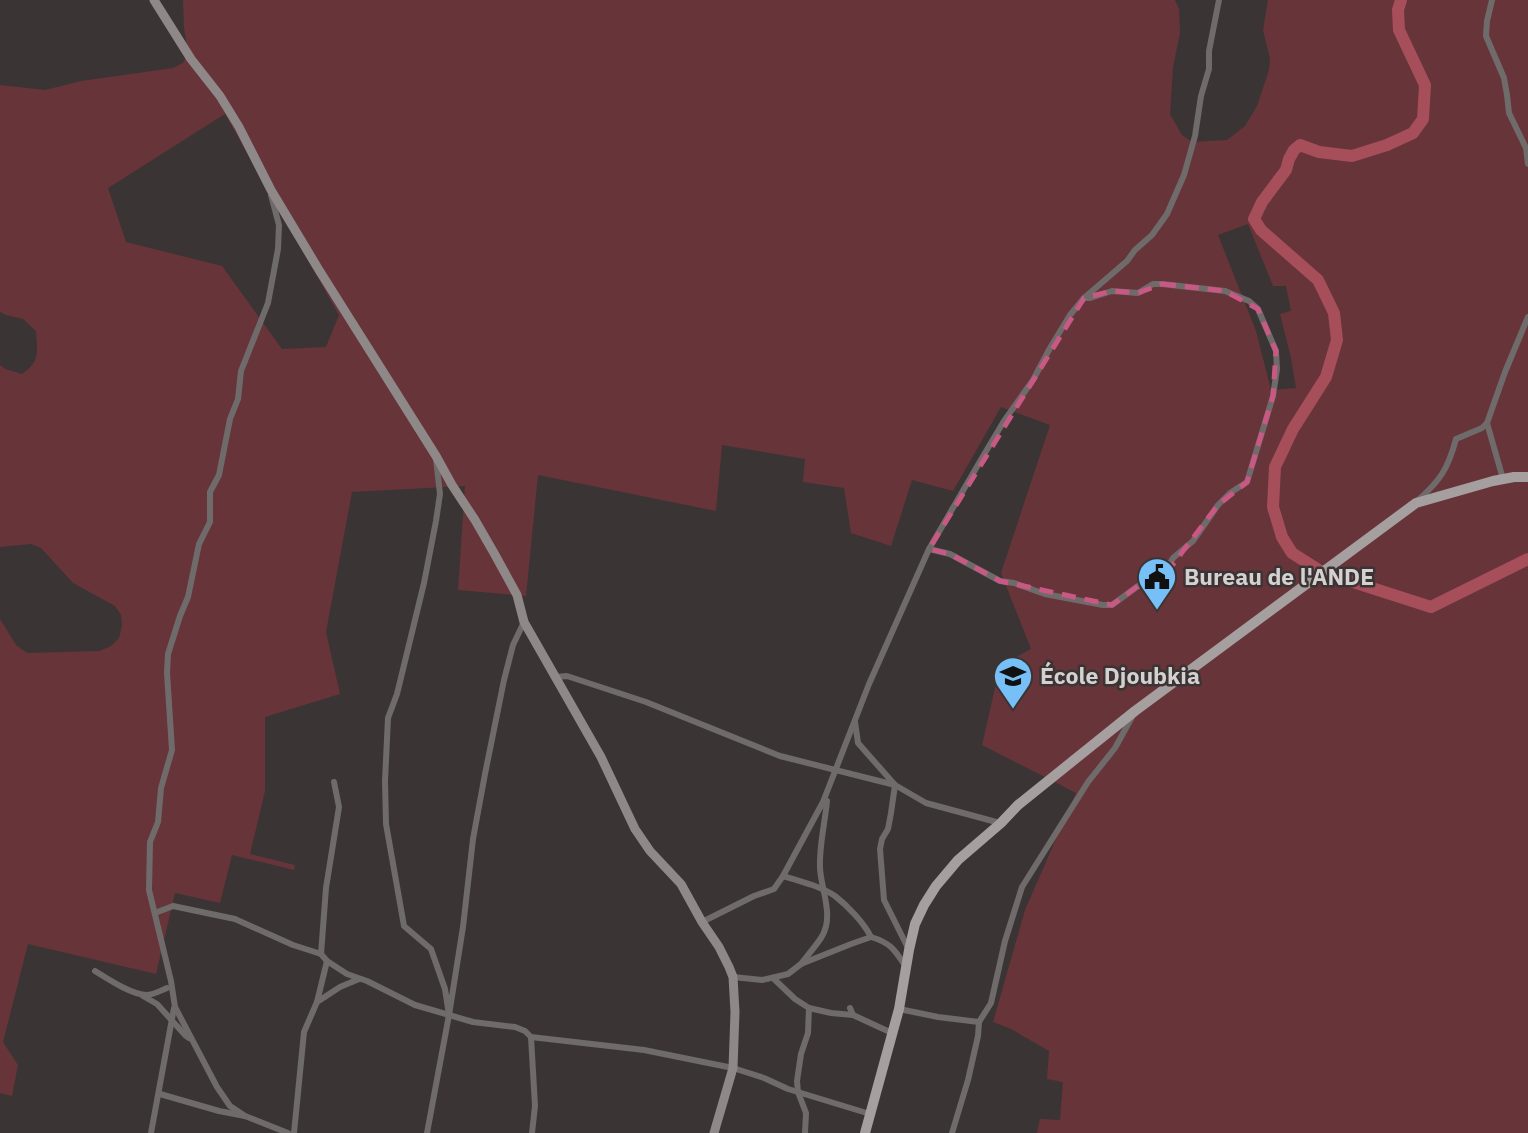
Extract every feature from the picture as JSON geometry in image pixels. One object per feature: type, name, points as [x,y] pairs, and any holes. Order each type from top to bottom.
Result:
[{"type":"main road","points":[[865,1133],[899,1009],[915,924],[936,886],[958,860],[1018,805],[1135,711],[1416,503],[1503,479],[1528,477]]},
{"type":"street","points":[[154,0],[191,59],[233,116],[271,190],[475,520],[517,595],[524,622],[601,757],[635,829],[650,851],[681,884],[719,947],[733,977],[735,1012],[733,1068],[714,1133]]},
{"type":"street","points":[[702,922],[774,889],[783,876],[824,802],[855,720],[917,573],[987,449],[1033,380],[1070,315],[1084,298],[1152,235],[1167,214],[1184,175],[1195,136],[1201,96],[1209,69],[1209,51],[1219,0]]},
{"type":"street","points":[[1492,0],[1486,36],[1504,78],[1509,113],[1526,148],[1528,164]]},
{"type":"street","points":[[151,1133],[174,1007],[171,981],[149,890],[150,842],[158,822],[161,788],[172,750],[168,654],[188,597],[199,544],[210,522],[210,492],[219,475],[230,419],[238,399],[241,371],[268,303],[278,249],[279,225],[271,190]]},
{"type":"street","points":[[929,550],[950,554],[1000,581],[1045,594],[1112,605],[1138,586],[1161,580],[1173,558],[1193,541],[1218,505],[1230,493],[1248,482],[1273,396],[1277,369],[1276,351],[1258,309],[1249,301],[1224,291],[1162,284],[1153,284],[1138,293],[1112,290],[1084,298]]},
{"type":"street","points":[[1416,503],[1444,472],[1456,439],[1487,424],[1528,317]]},
{"type":"street","points":[[1487,424],[1503,479]]},
{"type":"street","points":[[436,456],[440,494],[438,508],[424,583],[397,694],[388,718],[385,792],[386,824],[404,926],[431,949],[449,1015]]},
{"type":"street","points":[[427,1133],[449,1015],[473,839],[498,702],[513,645],[524,622]]},
{"type":"street","points":[[555,677],[567,676],[633,697],[780,756],[895,785],[926,803],[1001,823]]},
{"type":"street","points":[[952,1133],[963,1098],[979,1022],[991,1003],[1021,887],[1088,782],[1115,748],[1135,711]]},
{"type":"street","points":[[855,720],[858,743],[895,785],[888,828],[880,849],[884,900],[909,950]]},
{"type":"street","points":[[321,954],[326,888],[339,807],[334,782]]},
{"type":"street","points":[[733,977],[762,980],[788,974],[801,964],[823,936],[828,916],[820,868],[827,792]]},
{"type":"street","points":[[783,876],[834,895],[866,926],[872,937]]},
{"type":"street","points":[[155,913],[173,906],[235,919],[293,945],[321,954],[347,974],[435,1012],[473,1022],[514,1027],[525,1031],[531,1037],[643,1050],[733,1068],[870,1114]]},
{"type":"street","points":[[801,964],[872,937],[885,941],[895,950],[906,967]]},
{"type":"street","points":[[293,1133],[304,1032],[317,1002],[327,961]]},
{"type":"street","points":[[95,971],[157,1004],[185,1035],[192,1039]]},
{"type":"street","points":[[773,978],[794,999],[809,1008],[831,1013],[851,1011],[892,1033]]},
{"type":"street","points":[[317,1002],[340,987],[359,979]]},
{"type":"street","points":[[139,994],[155,994],[167,988]]},
{"type":"street","points":[[174,1007],[217,1087],[230,1106],[245,1116]]},
{"type":"street","points":[[805,1133],[806,1113],[797,1081],[801,1054],[808,1033],[809,1008]]},
{"type":"street","points":[[899,1009],[979,1022]]},
{"type":"street","points":[[531,1037],[535,1106],[532,1133]]},
{"type":"street","points":[[160,1094],[245,1116],[288,1133]]},
{"type":"highlighted area","points":[[1162,284],[1225,291],[1258,309],[1276,351],[1273,396],[1247,482],[1218,505],[1161,580],[1138,586],[1112,605],[1000,581],[950,554],[929,549],[1084,298],[1112,291],[1138,293]]},
{"type":"shaded area","points":[[183,0],[1175,0],[1179,9],[1180,33],[1173,67],[1170,114],[1182,135],[1192,142],[1227,140],[1245,126],[1257,106],[1269,70],[1270,59],[1263,30],[1268,0],[1528,0],[1528,1133],[1037,1133],[1040,1119],[1060,1120],[1063,1082],[1047,1079],[1049,1051],[993,1022],[1025,910],[1076,793],[982,745],[1000,666],[1031,649],[1001,573],[1050,425],[1001,407],[953,491],[912,480],[891,546],[851,533],[844,488],[803,482],[805,459],[722,445],[716,511],[538,475],[526,596],[458,590],[465,486],[352,492],[326,632],[340,694],[265,717],[265,791],[250,854],[295,865],[294,870],[232,855],[220,903],[175,893],[156,974],[28,944],[3,1042],[18,1065],[12,1096],[0,1093],[0,619],[16,645],[27,653],[99,651],[111,646],[119,638],[122,626],[121,615],[115,606],[73,583],[41,548],[31,544],[0,547],[0,365],[22,374],[32,365],[37,350],[36,331],[23,319],[0,312],[0,85],[45,90],[81,81],[173,68],[183,63],[188,53]],"holes":[[[225,114],[339,315],[326,347],[282,349],[222,266],[126,242],[108,188]],[[1248,224],[1273,286],[1286,286],[1291,311],[1280,314],[1296,388],[1271,390],[1256,331],[1218,235]]]},
{"type":"waterway","points":[[1401,0],[1398,10],[1399,30],[1425,85],[1423,119],[1413,133],[1352,156],[1319,152],[1300,145],[1294,150],[1286,170],[1262,202],[1254,219],[1261,230],[1318,280],[1334,313],[1337,340],[1326,377],[1293,429],[1275,467],[1273,507],[1282,537],[1292,553],[1322,572],[1431,607],[1528,559]]},
{"type":"place","name":"Bureau de l'ANDE","points":[[1157,611]]},
{"type":"place","name":"École Djoubkia","points":[[1013,710]]}]
